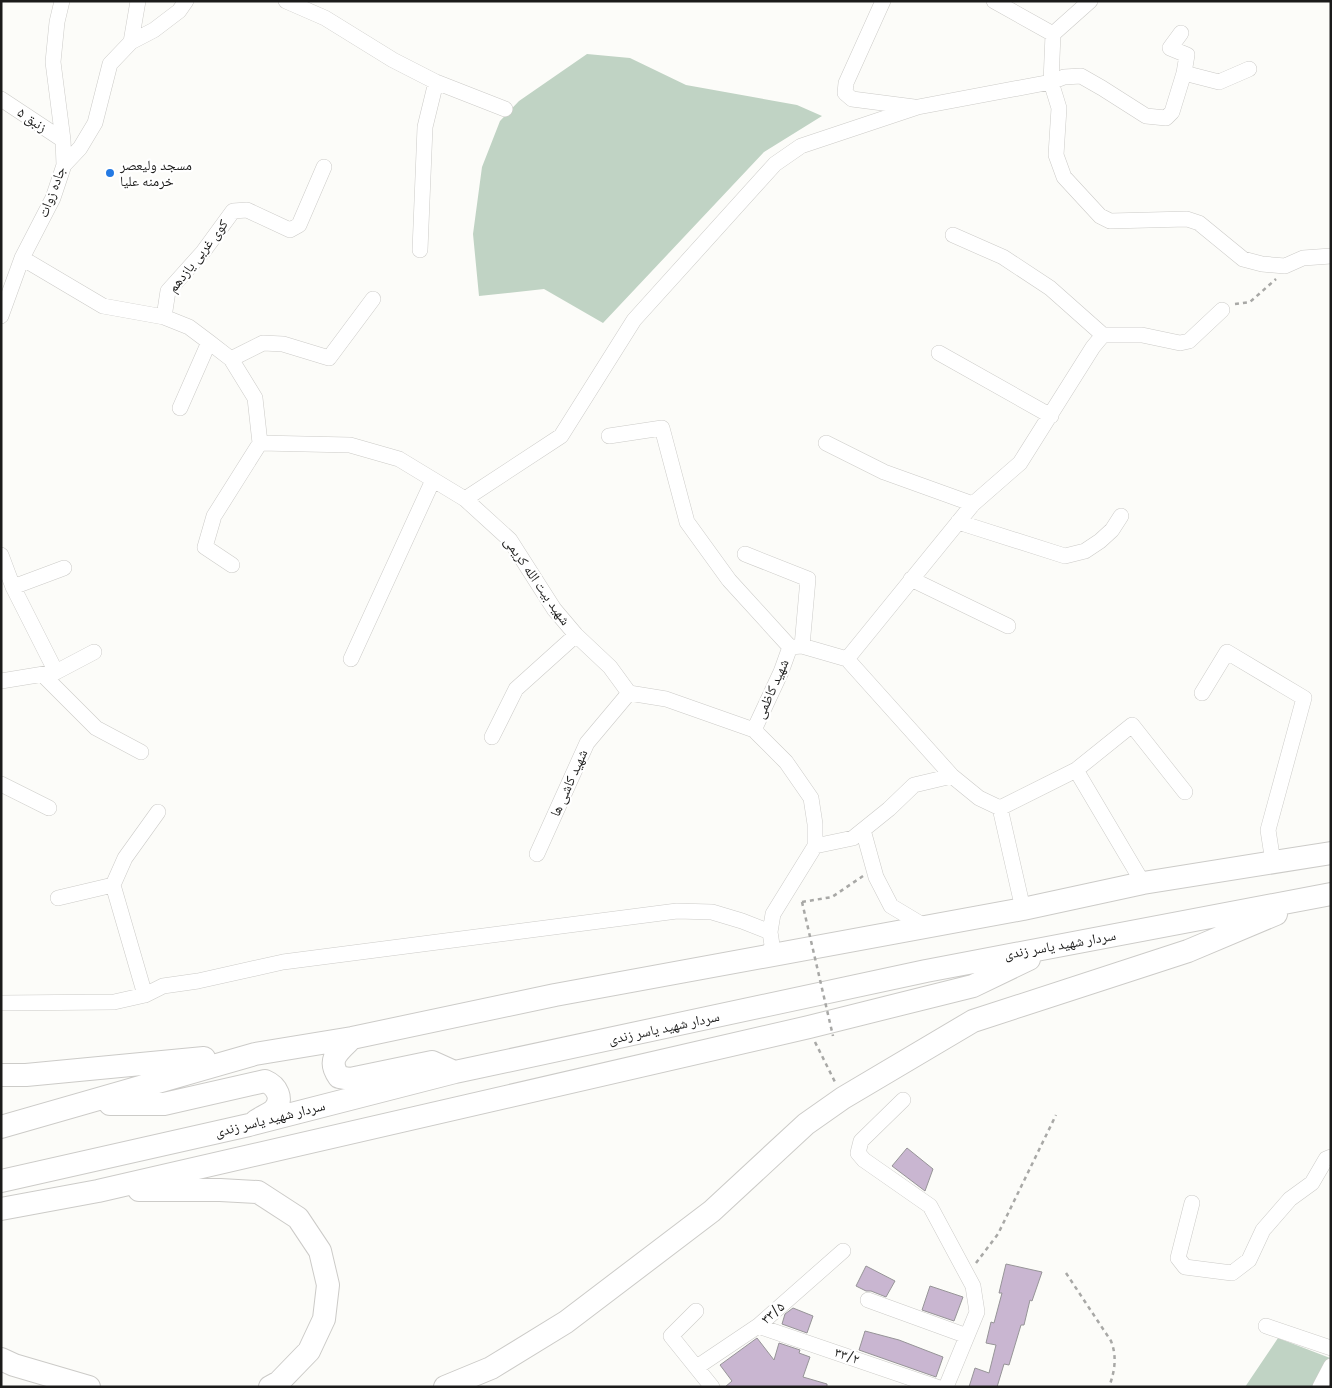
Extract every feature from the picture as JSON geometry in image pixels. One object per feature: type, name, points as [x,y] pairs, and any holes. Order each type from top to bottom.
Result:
[{"type":"highway","points":[[1,1075],[26,1075],[255,1054],[352,1038],[555,995],[1023,909],[1143,883],[1331,853]]},
{"type":"highway","name":"سردار شهید یاسر زندی","points":[[1,1181],[249,1125],[455,1072],[926,971],[1309,900],[1331,894]]},
{"type":"highway","points":[[445,1387],[491,1368],[566,1322],[599,1299],[712,1211],[806,1124],[843,1098],[973,1021],[1188,951],[1309,900]]},
{"type":"highway","points":[[1,1209],[98,1191],[809,1027],[972,986],[1059,945]]},
{"type":"highway","points":[[352,1038],[339,1051],[333,1062],[333,1068],[339,1077],[350,1079],[432,1062],[455,1072]]},
{"type":"highway","points":[[8,1124],[255,1054]]},
{"type":"highway","points":[[84,1104],[164,1104],[266,1081],[271,1083],[279,1095],[274,1110],[249,1125]]},
{"type":"highway","points":[[98,1191],[220,1190],[258,1192],[298,1218],[320,1251],[328,1285],[324,1319],[309,1351],[279,1382],[270,1387]]},
{"type":"highway","points":[[1,1360],[88,1387]]},
{"type":"street","name":"جاده زوات","points":[[1,316],[22,258],[53,198],[64,165],[63,140],[53,62],[57,22],[62,1]]},
{"type":"street","points":[[131,42],[138,1]]},
{"type":"street","points":[[64,165],[80,148],[95,123],[110,64],[131,42],[154,30],[179,11],[186,1]]},
{"type":"street","points":[[286,1],[324,18],[393,60],[436,82],[505,109]]},
{"type":"street","points":[[883,1],[846,83],[845,93],[852,99],[918,107]]},
{"type":"street","points":[[994,1],[1053,34]]},
{"type":"street","points":[[1090,1],[1053,34],[1051,82],[1059,108],[1056,155],[1064,177],[1100,216],[1110,221],[1187,219],[1199,223],[1243,259],[1262,264],[1285,266],[1303,258],[1331,256]]},
{"type":"street","points":[[465,499],[561,436],[634,320],[775,164],[801,146],[918,107],[1051,82],[1064,76],[1081,76],[1146,116],[1166,118],[1172,112],[1184,73],[1187,55],[1170,48],[1181,33]]},
{"type":"street","points":[[1184,73],[1219,82],[1249,69]]},
{"type":"street","points":[[420,250],[425,126],[436,82]]},
{"type":"street","name":"زنبق ۵","points":[[1,99],[63,140]]},
{"type":"street","name":"کوی غربی یازدهم","points":[[164,317],[168,290],[203,252],[233,210],[247,210],[290,230],[300,225],[324,167]]},
{"type":"street","points":[[953,235],[1003,257],[1050,288],[1103,335],[1142,335],[1180,343],[1189,341],[1222,310]]},
{"type":"street","points":[[22,258],[102,306],[164,317],[189,327],[231,360],[255,398],[260,443],[214,516],[205,547],[232,565]]},
{"type":"street","points":[[231,360],[263,343],[283,344],[329,358],[373,299]]},
{"type":"street","points":[[1000,808],[979,798],[952,776],[847,659],[973,504],[1020,463],[1093,346],[1103,335]]},
{"type":"street","points":[[180,408],[209,342]]},
{"type":"street","points":[[939,353],[1051,416]]},
{"type":"street","points":[[609,436],[662,428],[687,522],[729,580],[796,647]]},
{"type":"street","name":"شهید بیت الله کریمی","points":[[260,443],[350,445],[399,459],[465,499],[510,540],[554,609],[576,635],[610,666],[629,693]]},
{"type":"street","points":[[826,443],[884,472],[973,504]]},
{"type":"street","points":[[351,659],[433,480]]},
{"type":"street","points":[[958,522],[1065,556],[1085,551],[1100,542],[1112,530],[1121,516]]},
{"type":"street","points":[[744,554],[808,578],[796,647]]},
{"type":"street","points":[[1,555],[49,673],[96,728],[141,752]]},
{"type":"street","points":[[13,587],[64,568]]},
{"type":"street","points":[[911,579],[1008,626]]},
{"type":"street","points":[[492,737],[516,689],[576,635]]},
{"type":"street","name":"شهید کاظمی","points":[[754,730],[781,672],[796,647],[847,659]]},
{"type":"street","points":[[1,681],[49,673],[94,652]]},
{"type":"street","points":[[1202,693],[1227,652],[1304,698],[1268,830],[1273,862]]},
{"type":"street","points":[[629,693],[666,700],[754,730],[786,762],[811,798],[815,824],[815,846],[773,914],[770,932],[772,944],[768,956]]},
{"type":"street","name":"شهید کاشی ها","points":[[537,854],[587,743],[629,693]]},
{"type":"street","points":[[1000,808],[1076,770],[1132,725],[1185,792]]},
{"type":"street","points":[[1076,770],[1143,883]]},
{"type":"street","points":[[815,846],[853,838],[890,809],[914,785],[952,776]]},
{"type":"street","points":[[1,784],[49,808]]},
{"type":"street","points":[[1000,808],[1023,909]]},
{"type":"street","points":[[145,994],[113,885],[125,858],[158,812]]},
{"type":"street","points":[[863,830],[876,877],[891,906],[926,927]]},
{"type":"street","points":[[58,898],[113,885]]},
{"type":"street","points":[[1,1003],[114,1002],[145,994],[163,986],[198,981],[283,962],[677,911],[712,912],[770,932]]},
{"type":"street","points":[[903,1100],[861,1141],[858,1153],[864,1160],[930,1206],[974,1286],[977,1312],[946,1387]]},
{"type":"street","points":[[1192,1203],[1178,1258],[1184,1267],[1232,1273],[1249,1260],[1263,1230],[1290,1199],[1312,1183],[1326,1159],[1331,1157]]},
{"type":"street","name":"۳۳/۵","points":[[696,1367],[758,1326],[844,1250]]},
{"type":"street","points":[[868,1300],[967,1336]]},
{"type":"street","points":[[696,1311],[671,1336],[712,1387]]},
{"type":"street","name":"۳۳/۲","points":[[758,1326],[937,1387]]},
{"type":"street","points":[[1266,1326],[1331,1348]]},
{"type":"street","points":[[1320,1387],[1331,1366]]},
{"type":"path","points":[[1222,310],[1234,304],[1250,302],[1277,278]]},
{"type":"path","points":[[833,1036],[802,902],[832,897],[874,868]]},
{"type":"path","points":[[809,1027],[843,1098]]},
{"type":"path","points":[[967,1274],[998,1234],[1056,1115]]},
{"type":"path","points":[[1066,1273],[1111,1341],[1115,1352],[1113,1376],[1109,1387]]},
{"type":"green space","points":[[587,54],[630,58],[686,85],[797,105],[822,116],[764,152],[603,323],[544,289],[479,296],[473,234],[482,167],[500,121],[519,101]]},
{"type":"green space","points":[[1278,1338],[1330,1358],[1315,1387],[1245,1387]]},
{"type":"building","points":[[907,1148],[933,1169],[925,1191],[892,1166]]},
{"type":"building","points":[[1006,1264],[1042,1272],[1032,1301],[1030,1300],[1024,1325],[1021,1325],[1009,1365],[1004,1364],[997,1387],[969,1387],[975,1368],[989,1373],[996,1345],[986,1343],[991,1322],[994,1323],[1002,1293],[999,1293]]},
{"type":"building","points":[[866,1266],[895,1281],[886,1297],[856,1286]]},
{"type":"building","points":[[930,1286],[963,1297],[954,1321],[922,1310]]},
{"type":"building","points":[[793,1308],[813,1316],[807,1333],[782,1324],[785,1314]]},
{"type":"building","points":[[865,1331],[899,1340],[943,1357],[936,1377],[859,1350]]},
{"type":"building","points":[[757,1338],[774,1360],[779,1343],[800,1350],[799,1353],[810,1357],[803,1377],[827,1384],[827,1387],[725,1387],[732,1381],[720,1365]]},
{"type":"place","name":"مسجد ولیعصر خرمنه علیا","points":[[110,173]]}]
